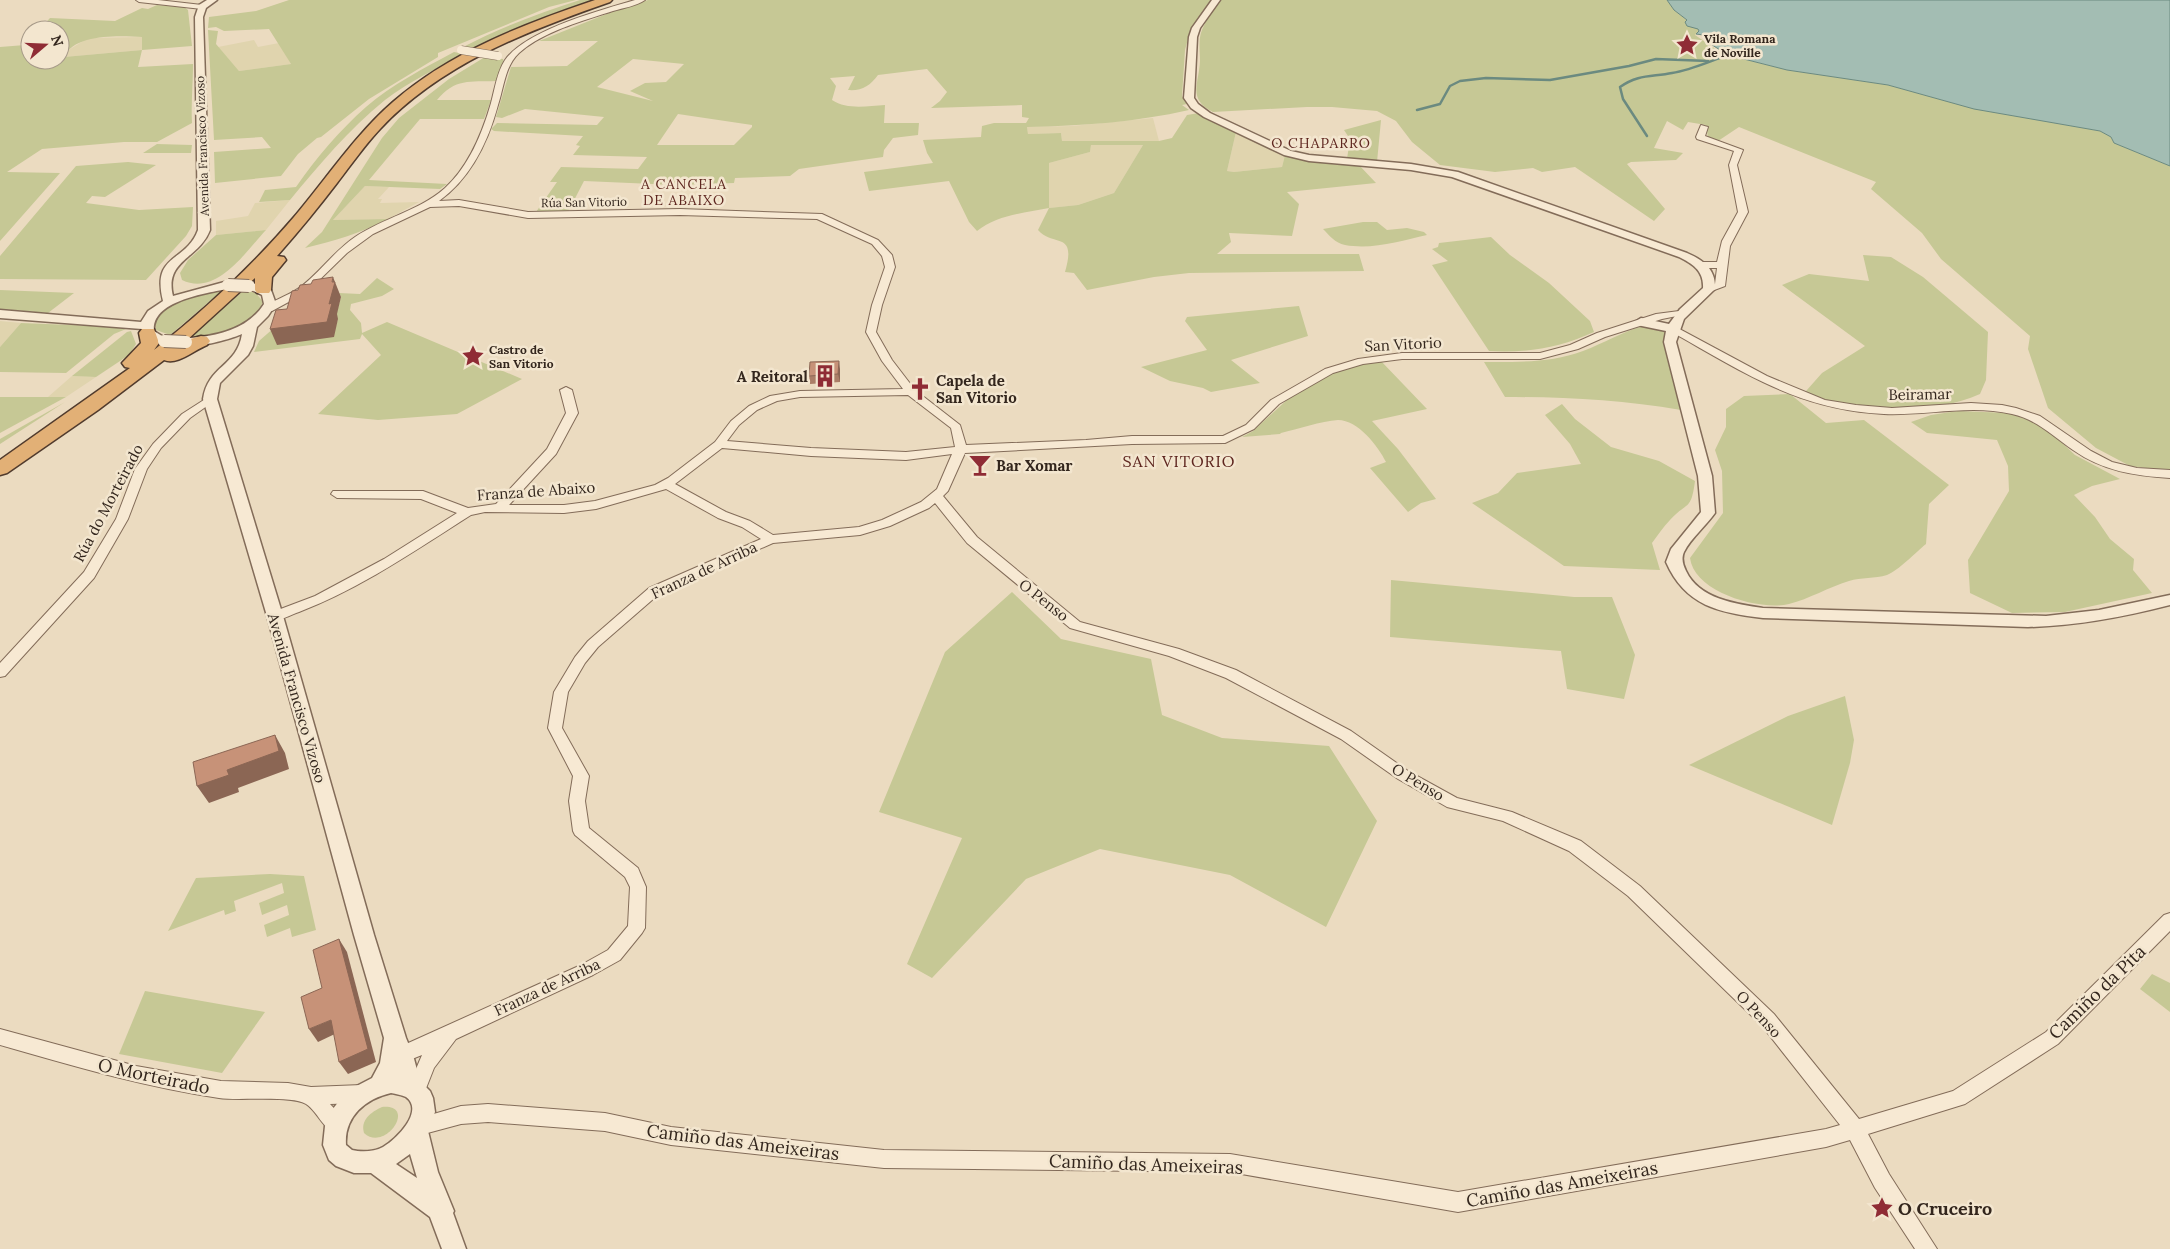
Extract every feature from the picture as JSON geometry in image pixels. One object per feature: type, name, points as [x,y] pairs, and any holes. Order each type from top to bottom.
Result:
[{"type":"highway","points":[[0,469],[117,387],[181,336],[234,290],[289,233],[366,136],[389,113],[446,71],[472,56],[522,31],[606,0]]},
{"type":"highway","points":[[265,292],[262,281],[265,274],[316,218],[344,182],[377,133],[390,118],[446,71]]},
{"type":"highway","points":[[216,287],[233,275],[261,247],[334,161],[374,120],[389,113]]},
{"type":"highway","points":[[0,456],[133,362],[150,343],[152,333]]},
{"type":"highway","points":[[0,481],[67,436],[180,350],[200,341]]},
{"type":"street","points":[[139,0],[202,7],[213,0]]},
{"type":"street","points":[[457,49],[509,58],[538,38],[609,10],[642,0]]},
{"type":"street","points":[[1216,0],[1196,28],[1193,37],[1189,98],[1194,106],[1207,115],[1270,146],[1297,155],[1411,167],[1454,174],[1683,256],[1700,265],[1709,275],[1708,289]]},
{"type":"street","name":"Avenida Francisco Vizoso","points":[[168,271],[179,258],[201,239],[204,230],[199,24],[199,12],[202,7]]},
{"type":"street","name":"Rúa San Vitorio","points":[[265,292],[290,290],[314,279],[358,239],[430,204],[457,181],[484,137],[509,58]]},
{"type":"street","points":[[1704,127],[1700,137],[1739,150],[1734,164],[1743,212],[1741,219],[1727,242],[1720,286],[1708,289],[1674,320],[1672,328],[1670,342],[1705,476],[1708,505],[1708,513],[1676,552],[1674,562],[1685,583],[1708,600],[1743,610],[1762,613],[2028,622],[2062,621],[2096,617],[2170,600]]},
{"type":"street","name":"Rúa San Vitorio","points":[[430,204],[459,202],[528,215],[680,212],[819,216],[875,242],[887,255],[890,267],[877,305],[871,332],[887,361],[911,392],[956,427],[961,448]]},
{"type":"street","points":[[1700,265],[1722,265]]},
{"type":"street","points":[[168,271],[172,280],[178,285],[249,286],[265,292],[270,304],[268,309]]},
{"type":"street","points":[[168,271],[164,282],[169,302]]},
{"type":"street","points":[[200,341],[251,325],[268,309],[307,287],[314,279]]},
{"type":"street","points":[[83,321],[118,318],[155,310],[169,302],[216,287]]},
{"type":"street","points":[[152,333],[155,310]]},
{"type":"street","name":"San Vitorio","points":[[961,448],[1086,444],[1132,440],[1225,439],[1250,427],[1275,402],[1287,394],[1318,376],[1347,364],[1402,356],[1540,356],[1574,347],[1601,335],[1670,313],[1682,312]]},
{"type":"street","points":[[0,314],[83,321],[200,341],[230,342],[236,348],[231,364]]},
{"type":"street","points":[[1641,322],[1653,322],[1672,328]]},
{"type":"street","points":[[210,399],[212,385],[245,352],[251,325]]},
{"type":"street","name":"Beiramar","points":[[1672,328],[1774,382],[1822,403],[1894,411],[2007,408],[2039,419],[2086,453],[2113,467],[2138,473],[2170,474]]},
{"type":"street","points":[[499,508],[552,451],[572,413],[566,390]]},
{"type":"street","name":"Franza de Abaixo","points":[[275,616],[320,599],[390,562],[468,512],[485,508],[564,508],[596,505],[659,488],[720,444],[735,423],[753,408],[774,398],[800,394],[911,392]]},
{"type":"street","name":"Avenida Francisco Vizoso","points":[[210,399],[275,616],[417,1109],[426,1172],[442,1211]]},
{"type":"street","name":"Rúa do Morteirado","points":[[0,672],[89,575],[122,519],[141,469],[157,446],[186,416],[210,399]]},
{"type":"street","points":[[720,444],[811,452],[906,456],[961,448]]},
{"type":"street","points":[[936,496],[942,491],[961,448]]},
{"type":"street","points":[[666,484],[722,515],[746,524],[771,538]]},
{"type":"street","points":[[337,494],[423,496],[468,512]]},
{"type":"street","name":"Franza de Arriba","points":[[459,1028],[614,955],[636,928],[638,887],[632,873],[582,831],[577,801],[581,776],[555,728],[561,692],[580,660],[613,625],[654,591],[771,538],[860,531],[886,523],[924,505],[936,496]]},
{"type":"street","name":"O Penso","points":[[936,496],[972,540],[1076,625],[1174,652],[1232,674],[1346,735],[1403,775],[1453,803],[1506,816],[1575,846],[1634,891],[1768,1020],[1855,1129],[1882,1181],[1927,1249]]},
{"type":"street","name":"Camiño da Pita","points":[[1855,1129],[1958,1098],[2052,1038],[2170,920]]},
{"type":"street","points":[[459,1028],[439,1044],[422,1070],[417,1109],[399,1151],[375,1162],[355,1162],[340,1155],[334,1141],[336,1124],[346,1108],[371,1090],[390,1067],[399,1047],[459,1028]]},
{"type":"street","name":"O Morteirado","points":[[0,1037],[136,1075],[221,1090],[288,1092],[311,1096],[371,1090]]},
{"type":"street","points":[[371,1090],[396,1084],[417,1109]]},
{"type":"street","points":[[311,1096],[336,1124]]},
{"type":"street","name":"Camiño das Ameixeiras","points":[[417,1109],[461,1115],[488,1113],[605,1122],[671,1136],[884,1159],[1230,1163],[1458,1202],[1826,1138],[1855,1129]]},
{"type":"street","points":[[375,1162],[442,1211],[454,1249]]},
{"type":"shaded area","points":[[1667,0],[2170,0],[2170,166],[2114,143],[2111,137],[2100,131],[1974,109],[1888,85],[1787,70],[1728,55],[1709,43],[1713,42],[1703,35],[1696,34],[1699,31],[1698,29],[1687,26],[1685,22],[1687,20],[1674,10]]},
{"type":"shaded area","points":[[142,37],[142,50],[70,56],[70,49],[88,38]]},
{"type":"shaded area","points":[[254,40],[258,47],[279,43],[291,64],[239,71],[218,47]]},
{"type":"shaded area","points":[[1153,118],[1159,141],[1062,141],[1061,133],[1028,134],[1027,127],[1072,126]]},
{"type":"shaded area","points":[[1236,132],[1285,155],[1282,167],[1234,172],[1227,171]]},
{"type":"shaded area","points":[[1091,145],[1143,145],[1114,193],[1078,205],[1049,208],[1049,163],[1090,152]]},
{"type":"shaded area","points":[[365,186],[389,187],[378,199],[382,199],[380,203],[419,202],[388,219],[333,220]]},
{"type":"shaded area","points":[[290,200],[266,230],[216,235],[216,221],[248,216],[255,203]]},
{"type":"shaded area","points":[[0,321],[21,323],[0,347]]},
{"type":"shaded area","points":[[72,376],[96,377],[66,397],[48,397]]},
{"type":"green space","points":[[289,0],[576,0],[549,7],[438,53],[438,57],[369,99],[321,137],[317,138],[298,154],[281,176],[215,183],[214,152],[271,148],[262,137],[214,140],[208,30],[218,31],[216,44],[239,71],[291,64],[269,29],[224,31],[216,27],[208,28],[209,17],[256,11]]},
{"type":"green space","points":[[580,0],[594,0],[529,23],[475,48],[463,48],[535,15]]},
{"type":"green space","points":[[648,0],[1211,0],[1191,28],[1185,50],[1182,96],[1187,104],[1182,105],[1189,110],[1109,123],[1027,127],[1028,134],[1061,133],[1062,141],[1159,141],[1172,138],[1187,115],[1199,113],[1236,132],[1227,171],[1234,172],[1282,167],[1285,155],[1327,162],[1329,164],[1359,165],[1376,183],[1287,192],[1299,204],[1292,236],[1229,233],[1231,242],[1217,254],[1359,254],[1364,271],[1189,273],[1154,277],[1087,290],[1074,273],[1065,272],[1068,259],[1066,245],[1044,235],[1038,230],[1049,208],[1002,218],[977,231],[969,222],[949,181],[869,191],[864,172],[933,163],[927,153],[923,140],[981,137],[982,126],[994,123],[1026,123],[1029,118],[1022,117],[1022,105],[931,108],[947,92],[927,69],[878,75],[865,87],[857,90],[848,90],[855,76],[830,78],[836,86],[832,100],[844,105],[857,107],[885,105],[884,123],[919,123],[918,135],[893,138],[884,150],[883,157],[799,169],[790,176],[735,178],[734,183],[676,185],[584,181],[568,212],[536,212],[557,182],[550,182],[561,167],[638,169],[647,157],[573,155],[580,146],[576,145],[583,136],[494,131],[491,129],[497,123],[597,125],[604,117],[525,109],[502,118],[496,117],[511,67],[567,66],[598,41],[539,41],[619,9]],"holes":[[[633,59],[684,64],[666,82],[645,83],[630,91],[653,101],[597,87]],[[678,114],[752,125],[734,145],[657,145]],[[1091,145],[1143,145],[1114,193],[1078,205],[1049,208],[1049,163],[1090,152]]]},
{"type":"green space","points":[[1221,0],[1667,0],[1674,10],[1698,29],[1699,31],[1695,35],[1723,54],[1787,70],[1888,85],[1971,108],[2100,131],[2111,137],[2114,143],[2170,166],[2170,471],[2130,466],[2096,448],[2048,408],[2028,349],[2030,336],[1941,259],[1922,233],[1871,189],[1876,182],[1739,127],[1718,141],[1708,136],[1706,125],[1688,122],[1683,130],[1667,121],[1654,148],[1683,153],[1676,160],[1631,162],[1627,164],[1665,209],[1654,221],[1575,167],[1542,172],[1533,168],[1495,172],[1440,165],[1412,142],[1396,121],[1377,111],[1307,107],[1213,112],[1200,102],[1196,90],[1201,34],[1208,18]]},
{"type":"green space","points":[[157,5],[184,7],[188,10],[192,46],[142,50],[142,37],[122,36],[88,40],[70,49],[70,20],[48,20],[50,18],[115,21],[142,8],[148,9]]},
{"type":"green space","points":[[20,45],[20,70],[70,70],[70,56],[142,50],[138,67],[193,64],[192,123],[157,142],[124,142],[42,149],[7,172],[60,173],[0,241],[0,47]]},
{"type":"green space","points":[[454,52],[464,54],[403,87],[372,111],[335,148],[290,200],[259,202],[265,190],[296,187],[329,145],[366,107],[420,70]]},
{"type":"green space","points":[[485,57],[503,59],[504,63],[496,81],[471,82],[457,85],[450,88],[437,100],[491,100],[484,119],[420,119],[369,180],[447,184],[440,189],[365,186],[333,220],[388,219],[347,236],[305,248],[322,232],[382,138],[399,118],[449,79]]},
{"type":"green space","points":[[1381,120],[1377,162],[1347,159],[1350,139],[1344,130]]},
{"type":"green space","points":[[157,144],[192,145],[191,153],[143,153]]},
{"type":"green space","points":[[128,162],[156,165],[105,197],[92,196],[86,203],[139,210],[193,207],[192,226],[186,236],[146,280],[0,279],[0,256],[76,166]]},
{"type":"green space","points":[[1363,222],[1377,222],[1387,230],[1407,228],[1424,232],[1427,235],[1386,244],[1355,246],[1338,242],[1323,229]]},
{"type":"green space","points":[[266,230],[240,260],[219,277],[195,284],[182,280],[180,273],[188,260],[216,235]]},
{"type":"green space","points":[[1491,237],[1510,255],[1549,283],[1590,321],[1594,332],[1555,346],[1517,351],[1489,351],[1432,265],[1448,261],[1432,249],[1438,247],[1439,243]]},
{"type":"green space","points":[[1863,255],[1891,257],[1923,277],[1988,332],[1986,380],[1980,394],[1958,402],[1913,408],[1890,408],[1799,399],[1822,373],[1865,346],[1782,285],[1809,274],[1869,281]]},
{"type":"green space","points":[[377,278],[394,289],[382,296],[351,304],[350,310],[361,323],[362,333],[387,322],[522,379],[457,414],[378,420],[318,414],[381,355],[362,334],[360,339],[254,352],[259,341],[275,327],[333,337],[338,319],[335,319],[341,297],[339,293],[360,294]]},
{"type":"green space","points":[[224,289],[170,335],[156,330],[154,319],[177,301]]},
{"type":"green space","points":[[0,290],[74,293],[48,313],[0,309]]},
{"type":"green space","points":[[244,290],[256,293],[263,302],[251,318],[233,329],[222,333],[191,337]]},
{"type":"green space","points":[[1299,306],[1308,336],[1231,360],[1260,383],[1211,392],[1203,388],[1170,381],[1141,367],[1207,350],[1185,321],[1187,317]]},
{"type":"green space","points":[[21,323],[121,327],[126,329],[114,334],[66,373],[0,372],[0,347]]},
{"type":"green space","points":[[1643,326],[1658,328],[1665,332],[1665,342],[1681,410],[1593,400],[1505,397],[1484,362],[1534,361],[1559,358],[1583,351]]},
{"type":"green space","points":[[131,331],[136,344],[129,355],[96,377],[72,376],[127,332]]},
{"type":"green space","points":[[1380,360],[1427,409],[1372,421],[1398,449],[1436,499],[1421,503],[1408,512],[1370,468],[1386,462],[1378,449],[1360,429],[1345,421],[1324,422],[1280,434],[1242,437],[1253,431],[1289,398],[1313,384],[1339,370]]},
{"type":"green space","points":[[1790,394],[1826,423],[1864,420],[1949,485],[1929,504],[1926,544],[1902,566],[1887,575],[1849,581],[1789,604],[1761,605],[1730,596],[1715,589],[1703,581],[1694,570],[1690,558],[1723,513],[1722,471],[1715,450],[1726,427],[1726,409],[1744,396]]},
{"type":"green space","points":[[0,397],[66,397],[0,433]]},
{"type":"green space","points":[[65,402],[0,444],[0,439]]},
{"type":"green space","points":[[1562,404],[1575,419],[1611,447],[1659,461],[1695,481],[1690,502],[1667,523],[1652,543],[1660,570],[1564,566],[1472,503],[1498,493],[1517,473],[1581,464],[1570,444],[1545,415]]},
{"type":"green space","points":[[1958,411],[2009,413],[2036,423],[2055,436],[2075,455],[2120,479],[2092,486],[2074,495],[2095,517],[2110,539],[2134,559],[2133,570],[2152,593],[2065,612],[2012,613],[1970,593],[1968,560],[2009,491],[2008,466],[1997,440],[1927,433],[1911,422],[1931,415]]},
{"type":"green space","points":[[1391,580],[1574,597],[1612,597],[1635,655],[1624,699],[1567,689],[1561,651],[1390,637]]},
{"type":"green space","points":[[1012,592],[1061,639],[1151,659],[1162,715],[1222,738],[1329,746],[1377,821],[1326,927],[1230,875],[1100,849],[1026,879],[932,978],[907,964],[962,838],[879,812],[945,652]]},
{"type":"green space","points":[[1845,696],[1854,740],[1850,763],[1832,825],[1689,765],[1788,716]]},
{"type":"green space","points":[[270,874],[304,876],[316,930],[292,937],[290,928],[267,937],[264,925],[289,915],[287,905],[262,915],[259,903],[284,893],[282,883],[234,901],[236,911],[225,915],[224,910],[168,931],[196,878]]},
{"type":"green space","points":[[2152,974],[2170,983],[2170,1012],[2140,989]]},
{"type":"green space","points":[[145,991],[265,1012],[222,1073],[119,1054]]},
{"type":"green space","points":[[382,1107],[392,1108],[397,1113],[398,1119],[388,1133],[381,1137],[372,1138],[364,1133],[365,1120],[370,1114]]},
{"type":"building","points":[[333,277],[332,282],[335,282],[329,304],[332,303],[327,322],[270,329],[276,310],[287,309],[292,291],[298,290],[300,285],[311,284],[313,280]]},
{"type":"building","points":[[839,361],[838,374],[809,376],[810,362]]},
{"type":"building","points":[[275,735],[279,751],[227,770],[229,775],[197,786],[193,762]]},
{"type":"building","points":[[339,939],[368,1049],[339,1062],[331,1020],[309,1029],[301,997],[322,988],[313,950]]},
{"type":"waterway","points":[[1647,136],[1623,99],[1620,87],[1639,78],[1679,72],[1728,55]]},
{"type":"waterway","points":[[1417,110],[1440,104],[1450,86],[1460,81],[1486,78],[1550,80],[1629,66],[1656,59],[1708,61]]},
{"type":"place","name":"Vila Romana de Noville","points":[[1687,45]]},
{"type":"place","name":"Castro de San Vitorio","points":[[473,356]]},
{"type":"place","name":"A Reitoral","points":[[825,376]]},
{"type":"place","name":"Capela de San Vitorio","points":[[920,389]]},
{"type":"place","name":"Bar Xomar","points":[[980,465]]},
{"type":"place","name":"O Cruceiro","points":[[1882,1208]]},
{"type":"district","name":"O CHAPARRO","points":[[1321,143]]},
{"type":"district","name":"A CANCELA DE ABAIXO","points":[[684,192]]},
{"type":"district","name":"SAN VITORIO","points":[[1179,461]]}]
